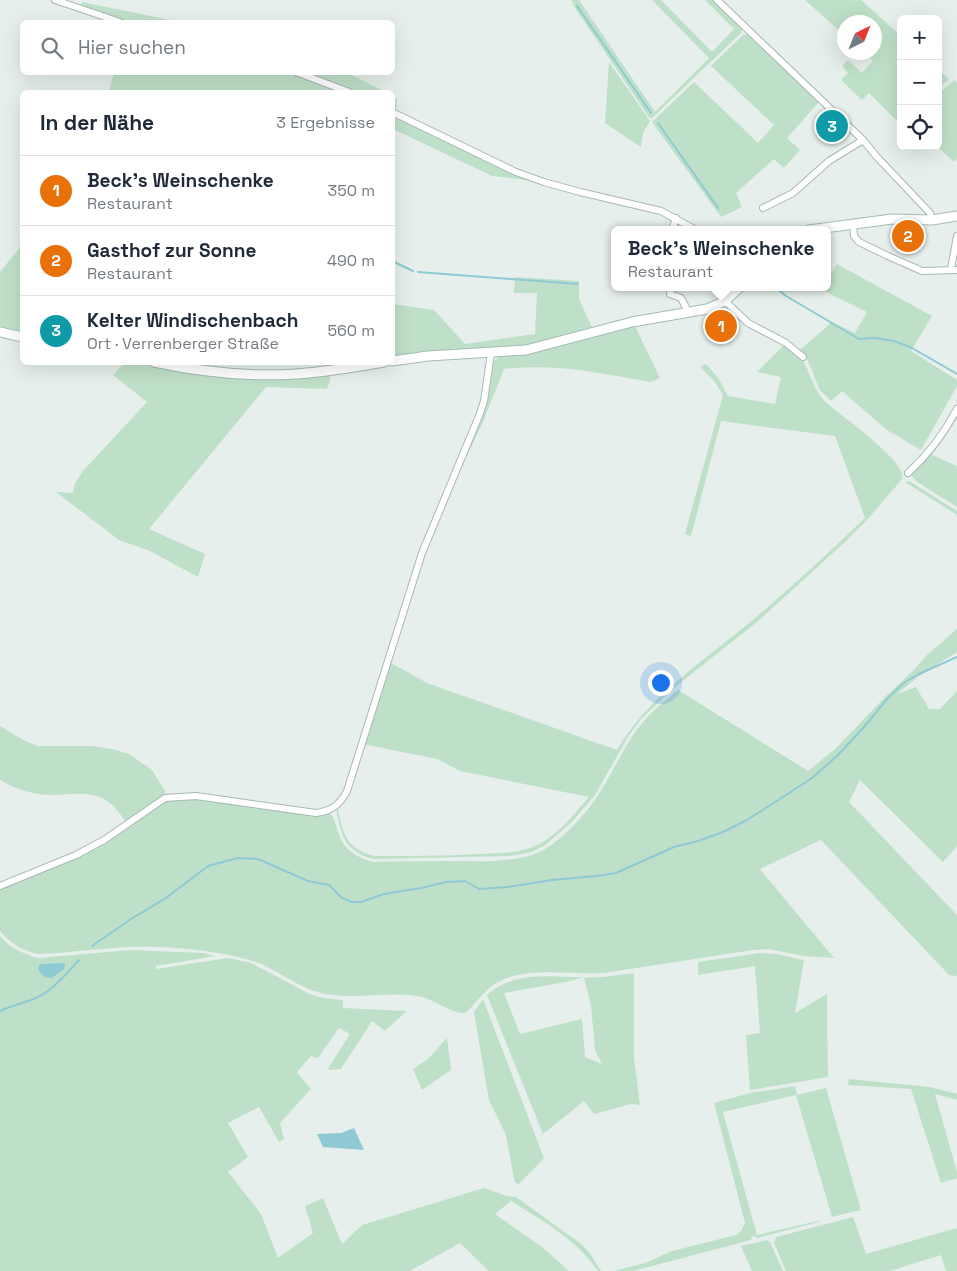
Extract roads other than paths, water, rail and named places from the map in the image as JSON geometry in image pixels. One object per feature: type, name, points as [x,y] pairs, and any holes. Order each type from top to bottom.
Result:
[{"type":"main road","points":[[831,226],[892,219],[932,220],[957,216]]},
{"type":"main road","points":[[395,361],[428,356],[526,350],[632,322],[707,309],[725,301],[736,291]]},
{"type":"main road","points":[[0,332],[20,337]]},
{"type":"main road","points":[[172,365],[214,372],[262,375],[331,371],[366,365]]},
{"type":"street","points":[[55,0],[114,20]]},
{"type":"street","points":[[717,0],[863,140],[930,213],[932,220]]},
{"type":"street","points":[[304,75],[344,90]]},
{"type":"street","points":[[395,114],[516,172],[580,192],[661,211],[689,226]]},
{"type":"street","points":[[763,208],[793,193],[829,161],[863,140]]},
{"type":"street","points":[[673,226],[676,218]]},
{"type":"street","points":[[853,223],[854,236],[859,242],[922,270],[954,270],[957,236]]},
{"type":"street","points":[[670,291],[670,294],[681,298],[689,313]]},
{"type":"street","points":[[725,301],[748,323],[786,343],[803,357]]},
{"type":"street","points":[[0,886],[76,855],[104,840],[165,798],[196,796],[316,813],[332,809],[339,804],[347,791],[422,553],[479,416],[484,401],[490,353]]},
{"type":"street","points":[[908,473],[925,458],[937,443],[957,409]]},
{"type":"water","points":[[64,963],[64,969],[52,978],[43,976],[38,968],[40,964]]},
{"type":"water","points":[[354,1128],[364,1150],[323,1147],[317,1134],[341,1133]]},
{"type":"waterway","points":[[577,6],[651,113]]},
{"type":"waterway","points":[[658,123],[718,208]]},
{"type":"waterway","points":[[395,262],[413,271]]},
{"type":"waterway","points":[[418,272],[578,284]]},
{"type":"waterway","points":[[780,291],[859,339],[875,338],[894,341],[912,348],[957,374]]},
{"type":"waterway","points":[[92,946],[166,898],[208,866],[238,858],[258,859],[308,881],[329,885],[342,898],[352,902],[361,902],[384,894],[446,882],[465,881],[479,889],[616,873],[674,847],[723,832],[747,820],[812,778],[838,755],[887,699],[905,682],[957,657]]},
{"type":"waterway","points":[[0,1011],[44,994],[60,981],[79,960]]},
{"type":"place","name":"Kelter Windischenbach","points":[[832,126]]},
{"type":"place","name":"Gasthof zur Sonne","points":[[908,236]]},
{"type":"place","name":"Beck's Weinschenke","points":[[721,326]]}]
